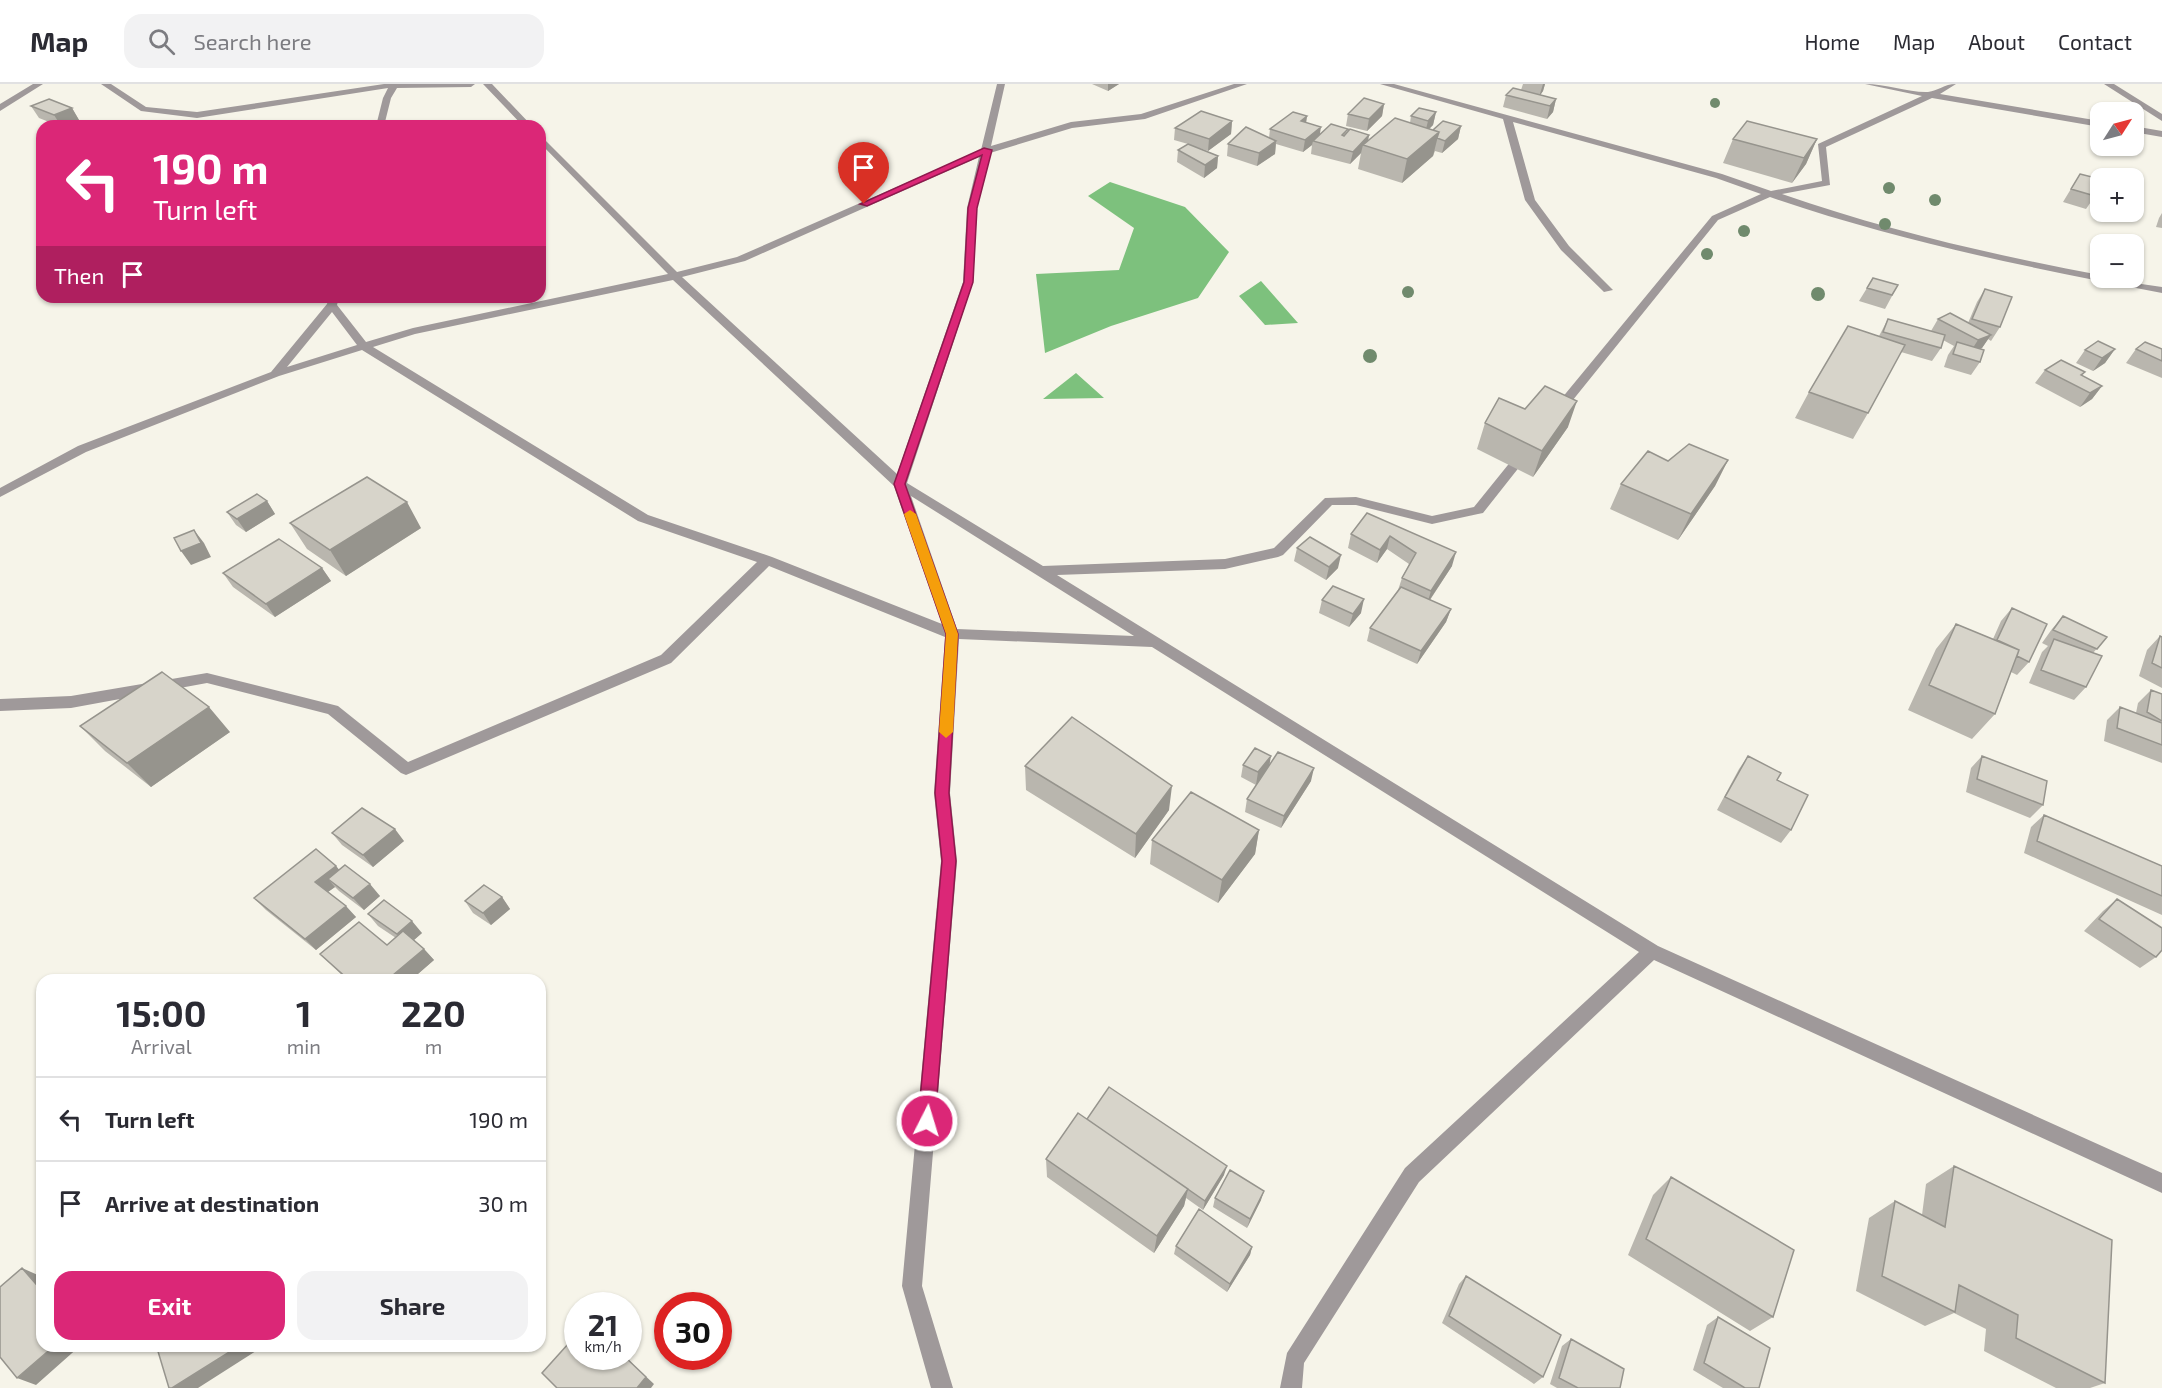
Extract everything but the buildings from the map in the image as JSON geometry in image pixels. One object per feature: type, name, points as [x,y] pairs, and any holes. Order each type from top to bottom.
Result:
[{"type":"street","points":[[0,108],[39,84]]},
{"type":"street","points":[[105,84],[144,109],[197,115],[395,84],[471,84]]},
{"type":"street","points":[[382,120],[387,98],[395,84]]},
{"type":"street","points":[[487,84],[522,120]]},
{"type":"street","points":[[942,1388],[912,1286],[949,861],[942,793],[952,634],[900,484],[968,282],[972,208],[987,150],[1000,84]]},
{"type":"street","points":[[0,493],[82,449],[275,374],[413,331],[675,276],[741,259],[987,150],[1071,125],[1142,117],[1243,84]]},
{"type":"street","points":[[1384,84],[1719,176],[1828,214],[2018,263],[2162,290]]},
{"type":"street","points":[[1869,84],[2090,122]]},
{"type":"street","points":[[1546,427],[1715,218],[1769,194],[1827,183],[1821,146],[1952,84]]},
{"type":"street","points":[[2108,84],[2162,118]]},
{"type":"street","points":[[1507,118],[1530,200],[1565,248],[1608,291]]},
{"type":"street","points":[[2144,131],[2162,134]]},
{"type":"street","points":[[546,144],[675,276],[900,484],[1652,951],[2162,1184]]},
{"type":"street","points":[[275,374],[331,303]]},
{"type":"street","points":[[334,303],[363,346],[643,518],[767,560],[952,634],[1155,642]]},
{"type":"street","points":[[1040,571],[1236,562],[1278,552],[1329,501],[1356,501],[1432,520],[1478,510],[1531,445]]},
{"type":"street","points":[[0,705],[71,702],[207,678],[333,710],[406,769],[666,659],[767,560]]},
{"type":"street","points":[[1291,1388],[1294,1360],[1412,1175],[1652,951]]},
{"type":"green space","points":[[1110,182],[1185,207],[1229,252],[1198,298],[1111,326],[1045,353],[1036,274],[1119,270],[1134,228],[1088,196]]},
{"type":"green space","points":[[1261,281],[1298,323],[1265,325],[1239,296]]},
{"type":"green space","points":[[1076,373],[1104,398],[1043,399]]},
{"type":"slow traffic","points":[[910,514],[952,634],[946,732]]},
{"type":"route","points":[[864,204],[987,150],[972,208],[968,282],[900,484],[952,634],[942,793],[949,861],[927,1121]]}]
